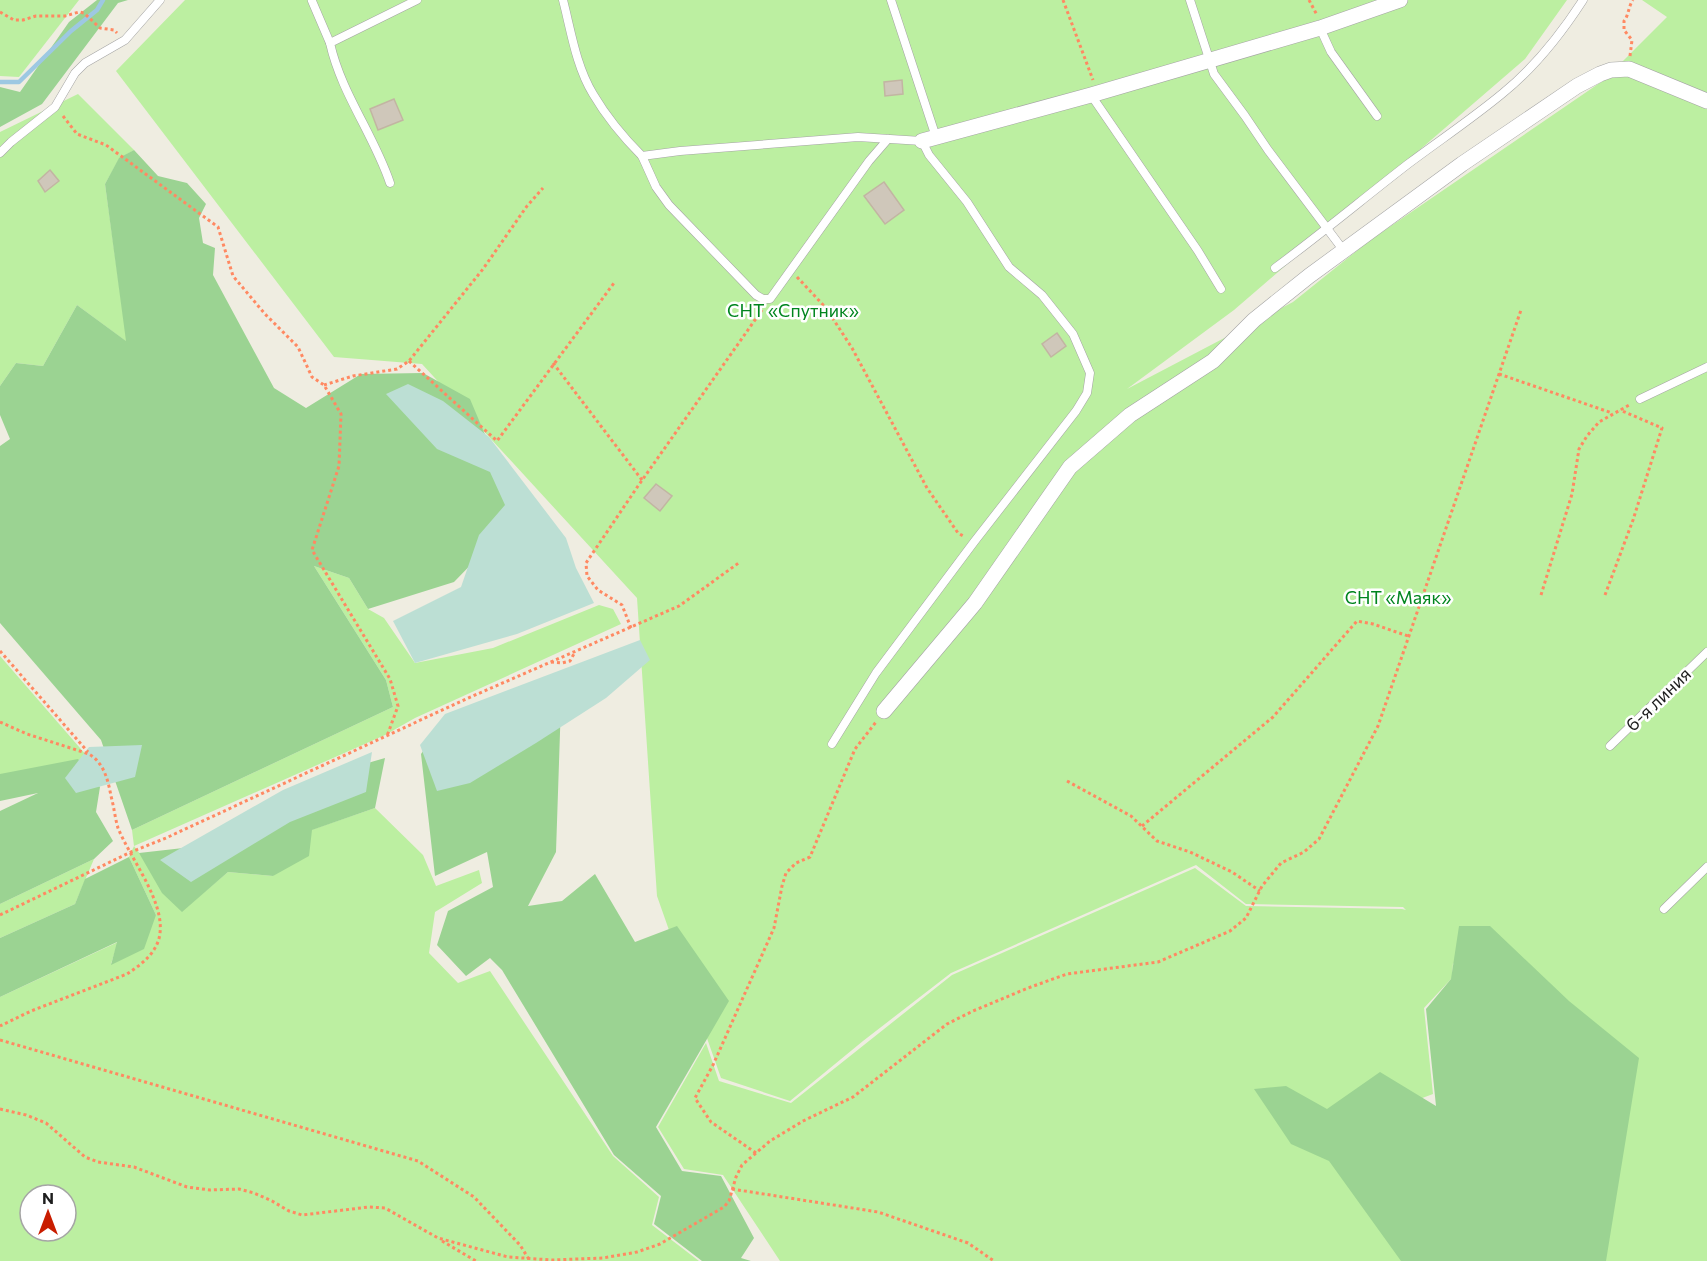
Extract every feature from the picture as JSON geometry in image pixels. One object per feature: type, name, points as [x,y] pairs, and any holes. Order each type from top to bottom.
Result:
[{"type":"street","points":[[929,139],[1209,61],[1320,28],[1400,0]]},
{"type":"street","points":[[884,711],[975,603],[1070,467],[1130,415],[1213,361],[1254,320],[1344,251],[1462,164],[1578,86],[1600,74],[1611,70],[1629,69],[1707,100]]},
{"type":"lane","points":[[0,153],[55,107],[75,72],[85,63],[125,40],[160,0]]},
{"type":"lane","points":[[330,43],[417,0]]},
{"type":"lane","points":[[563,0],[582,70],[592,93],[626,140],[642,156],[656,187],[669,205],[756,295],[764,299],[770,299],[869,160],[888,139]]},
{"type":"lane","points":[[832,744],[876,673],[1076,411],[1087,393],[1090,373],[1074,334],[1042,294],[1010,267],[967,202],[929,154],[929,139],[891,0]]},
{"type":"lane","points":[[1190,0],[1214,74],[1344,251]]},
{"type":"lane","points":[[1275,267],[1504,92],[1565,28],[1583,0]]},
{"type":"lane","points":[[312,1],[330,43],[333,57],[390,183]]},
{"type":"lane","points":[[1320,28],[1331,52],[1377,116]]},
{"type":"lane","points":[[1095,94],[1221,289]]},
{"type":"lane","points":[[642,156],[858,137],[929,139]]},
{"type":"lane","points":[[1640,399],[1707,367]]},
{"type":"lane","name":"6-я линия","points":[[1610,746],[1707,652]]},
{"type":"lane","points":[[1664,909],[1707,867]]},
{"type":"path","points":[[1063,0],[1095,94]]},
{"type":"path","points":[[1629,69],[1632,40],[1624,30],[1624,21],[1633,0]]},
{"type":"path","points":[[0,12],[14,20],[84,13],[100,28],[114,30],[125,40]]},
{"type":"path","points":[[55,107],[77,134],[106,145],[218,227],[233,276],[265,315],[298,347],[312,377],[324,385],[340,414],[339,466],[312,550],[390,679],[398,706],[387,736]]},
{"type":"path","points":[[324,385],[353,376],[397,369],[409,361],[483,269],[527,206],[543,188]]},
{"type":"path","points":[[790,270],[826,308],[852,348],[927,488],[958,533],[974,542]]},
{"type":"path","points":[[409,361],[497,441],[614,283]]},
{"type":"path","points":[[632,628],[621,605],[598,590],[587,576],[586,563],[770,299]]},
{"type":"path","points":[[438,1238],[508,1257],[529,1260],[603,1258],[637,1252],[660,1244],[724,1207],[729,1201],[742,1165],[770,1141],[803,1121],[853,1097],[947,1024],[1028,988],[1067,975],[1158,962],[1230,931],[1246,918],[1260,891],[1281,863],[1304,852],[1319,839],[1378,726],[1521,310]]},
{"type":"path","points":[[554,363],[642,480]]},
{"type":"path","points":[[1499,374],[1612,413]]},
{"type":"path","points":[[1541,595],[1572,494],[1579,449],[1599,422],[1640,399]]},
{"type":"path","points":[[1605,595],[1662,429],[1620,410]]},
{"type":"path","points":[[0,915],[131,852],[575,650],[680,606],[740,562]]},
{"type":"path","points":[[1142,826],[1273,717],[1357,621],[1409,636]]},
{"type":"path","points":[[549,662],[570,661],[575,650]]},
{"type":"path","points":[[0,651],[89,754]]},
{"type":"path","points":[[756,1153],[711,1122],[695,1098],[713,1065],[774,928],[786,873],[796,863],[810,857],[855,749],[884,711]]},
{"type":"path","points":[[0,722],[98,759],[107,777],[118,827],[159,912],[161,930],[160,939],[153,953],[128,975],[31,1011],[0,1026]]},
{"type":"path","points":[[1067,781],[1131,816],[1157,840],[1190,852],[1232,872],[1260,891]]},
{"type":"path","points":[[0,1040],[418,1161],[474,1197],[520,1245],[529,1260]]},
{"type":"path","points":[[0,1109],[26,1115],[46,1123],[85,1157],[98,1162],[134,1167],[187,1187],[210,1190],[239,1189],[254,1193],[302,1215],[369,1207],[386,1208],[476,1261]]},
{"type":"path","points":[[732,1189],[878,1212],[968,1243],[994,1261]]},
{"type":"green space","points":[[0,0],[79,0],[19,77],[0,76]]},
{"type":"green space","points":[[97,0],[128,0],[118,3],[42,104],[0,127],[0,87],[20,92],[69,22]]},
{"type":"green space","points":[[185,0],[1567,0],[1525,59],[1234,310],[1127,389],[1293,302],[1369,241],[1604,80],[1667,17],[1642,0],[1707,0],[1707,1261],[1550,1261],[1582,1108],[1453,963],[1452,978],[1424,1008],[1433,1094],[1331,1132],[1415,1261],[780,1261],[723,1175],[684,1169],[658,1127],[706,1043],[719,1081],[791,1103],[952,975],[1195,868],[1246,906],[1406,910],[1403,907],[1246,904],[1196,865],[951,973],[790,1101],[721,1078],[657,896],[637,598],[422,364],[334,357],[116,71]]},
{"type":"green space","points":[[78,94],[134,150],[119,159],[105,184],[127,342],[77,305],[43,366],[16,363],[0,386],[0,132]]},
{"type":"green space","points":[[134,150],[158,176],[187,183],[206,204],[199,218],[203,243],[215,248],[213,275],[274,388],[306,408],[361,374],[423,373],[470,399],[519,515],[454,582],[368,609],[349,578],[314,566],[386,680],[393,707],[132,830],[101,740],[0,623],[0,446],[10,439],[0,415],[0,386],[16,363],[43,366],[77,305],[126,341],[105,184],[119,158]]},
{"type":"green space","points":[[314,566],[349,578],[368,609],[384,618],[415,663],[493,648],[599,605],[613,609],[621,624],[415,718],[385,735],[134,846],[132,830],[393,707],[386,680]]},
{"type":"green space","points":[[0,656],[100,771],[0,799]]},
{"type":"green space","points":[[561,703],[556,852],[528,906],[562,901],[595,874],[635,942],[677,926],[729,1001],[656,1127],[682,1171],[721,1176],[754,1238],[741,1258],[751,1261],[702,1261],[654,1224],[661,1196],[614,1155],[502,970],[490,958],[466,976],[437,945],[448,911],[493,887],[487,852],[435,876],[421,754],[444,721]]},
{"type":"green space","points":[[385,758],[375,808],[312,830],[309,856],[273,876],[228,872],[182,912],[162,893],[139,853],[201,846],[323,776]]},
{"type":"green space","points":[[78,759],[100,787],[96,812],[113,841],[94,859],[0,904],[0,811],[38,793],[0,801],[0,774]]},
{"type":"green space","points":[[375,808],[423,855],[436,886],[479,870],[482,883],[435,912],[429,953],[458,983],[490,971],[613,1156],[659,1197],[652,1225],[699,1261],[0,1261],[0,997],[118,942],[111,964],[156,915],[129,857],[134,846],[183,910],[228,872],[273,876],[311,830]]},
{"type":"green space","points":[[129,857],[156,915],[144,949],[111,965],[117,942],[0,997],[0,938],[75,904],[85,879]]},
{"type":"green space","points":[[94,859],[75,904],[0,938],[0,904]]},
{"type":"green space","points":[[1459,926],[1490,926],[1569,1001],[1639,1058],[1606,1261],[1401,1261],[1329,1161],[1291,1144],[1254,1089],[1286,1086],[1327,1109],[1380,1072],[1436,1106],[1426,1009],[1451,979]]},
{"type":"shaded area","points":[[408,384],[443,401],[489,437],[566,538],[576,568],[594,603],[517,634],[415,663],[393,621],[461,587],[479,535],[505,505],[490,472],[437,449],[386,394]]},
{"type":"shaded area","points":[[640,640],[650,660],[606,698],[470,783],[437,791],[420,745],[445,714]]},
{"type":"shaded area","points":[[142,745],[135,777],[76,793],[65,778],[89,747]]},
{"type":"shaded area","points":[[372,752],[366,792],[290,822],[191,882],[160,860],[283,790]]},
{"type":"building","points":[[902,80],[903,94],[885,96],[884,82]]},
{"type":"building","points":[[394,99],[403,120],[378,130],[370,109]]},
{"type":"building","points":[[50,170],[59,181],[45,192],[38,181]]},
{"type":"building","points":[[884,182],[904,210],[885,224],[864,196]]},
{"type":"building","points":[[1057,333],[1066,346],[1051,357],[1042,344]]},
{"type":"building","points":[[656,484],[672,496],[660,511],[644,498]]},
{"type":"waterway","points":[[0,82],[19,82],[71,31],[97,10],[103,0]]},
{"type":"park label","name":"СНТ «Спутник»","points":[[793,310]]},
{"type":"park label","name":"СНТ «Маяк»","points":[[1398,597]]}]
